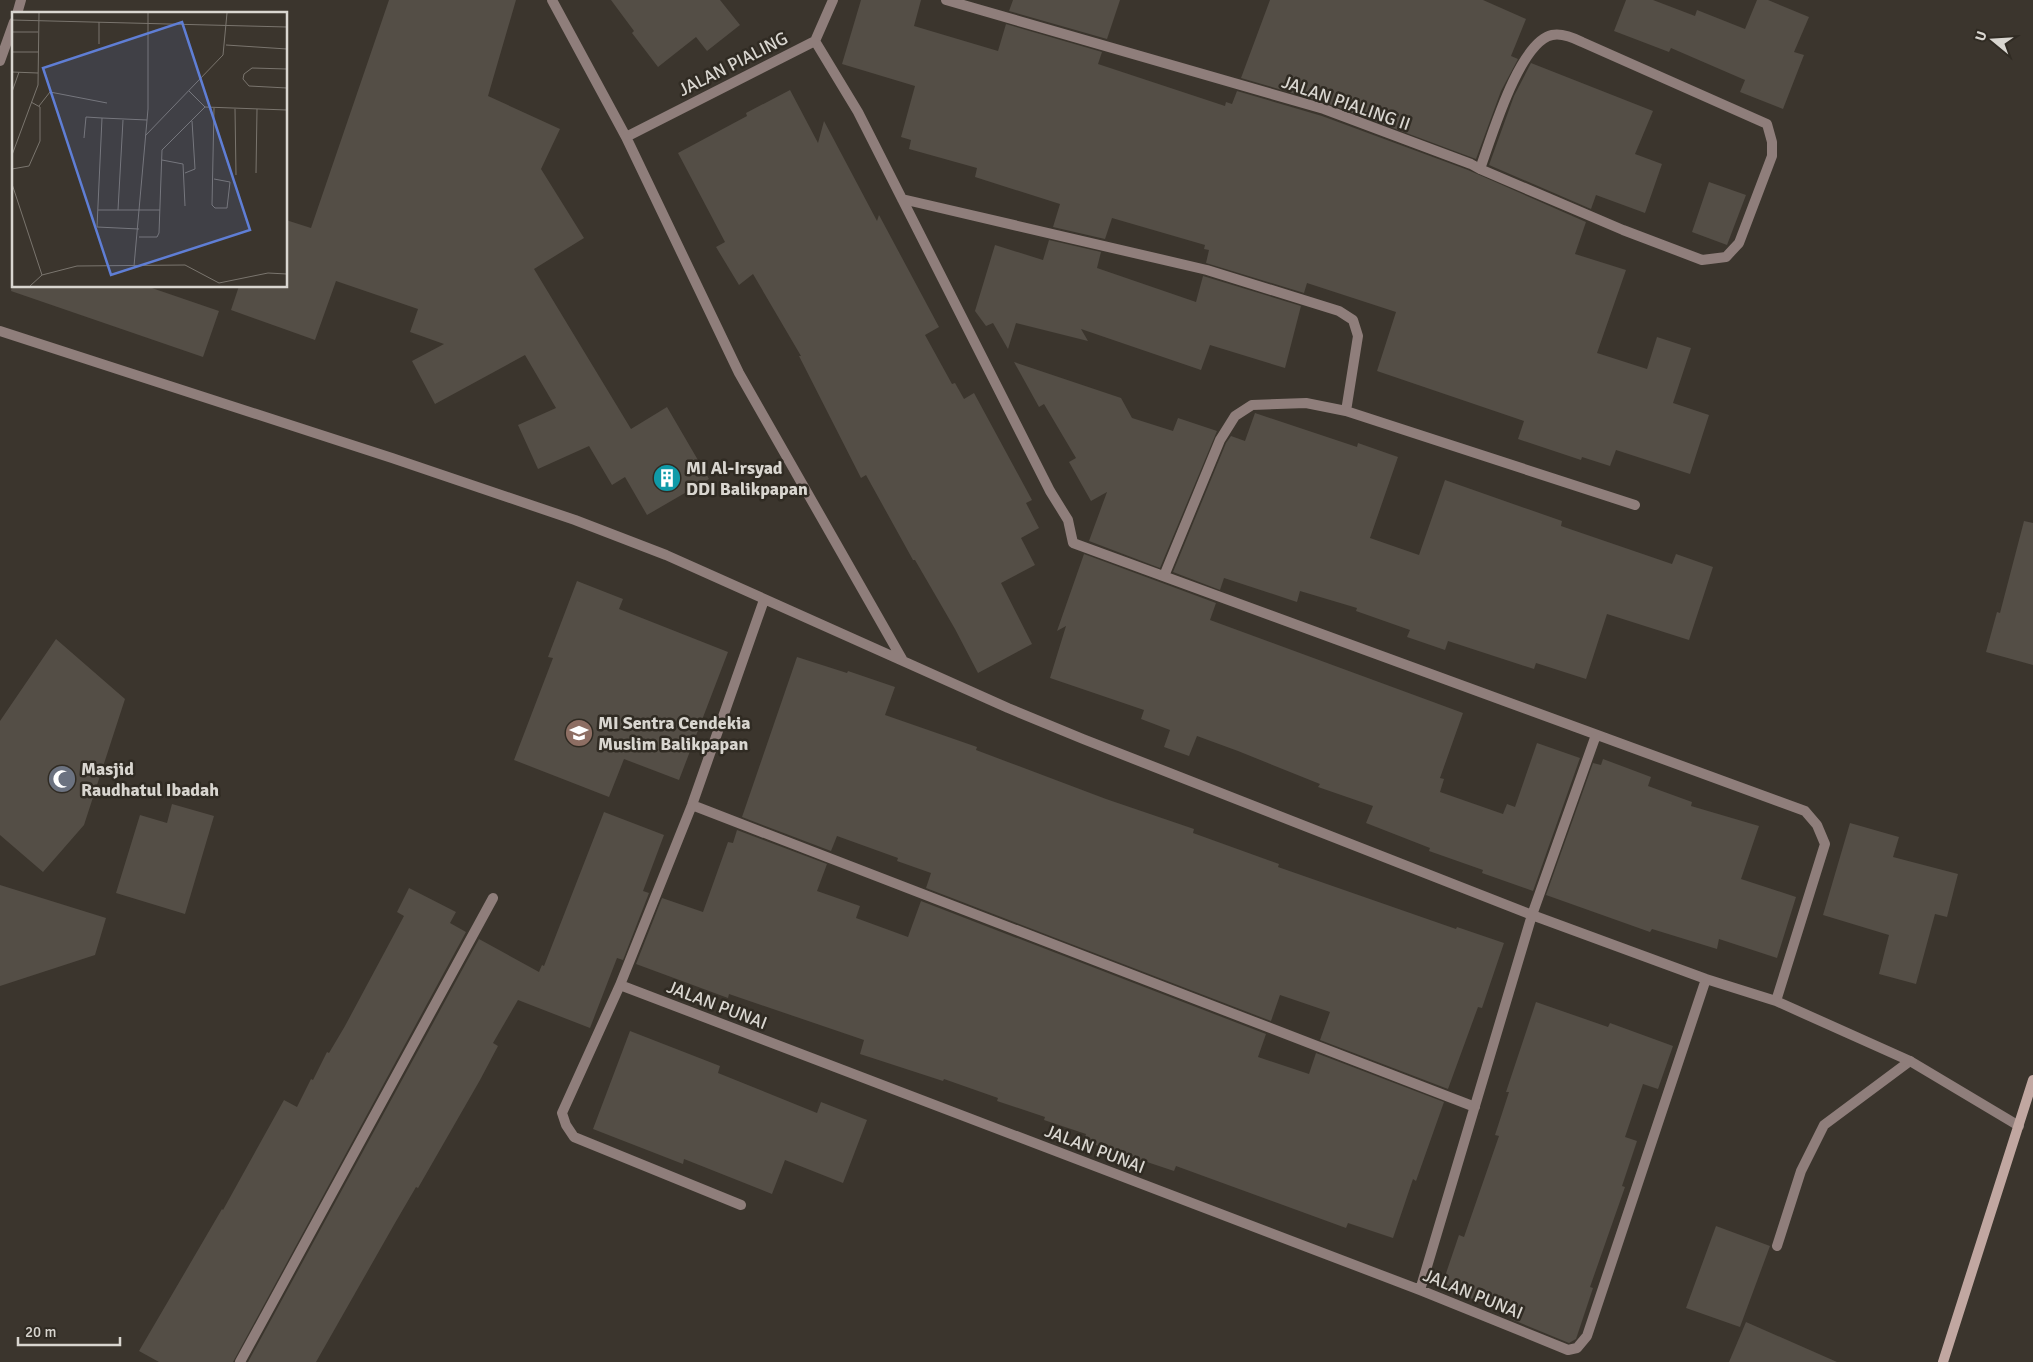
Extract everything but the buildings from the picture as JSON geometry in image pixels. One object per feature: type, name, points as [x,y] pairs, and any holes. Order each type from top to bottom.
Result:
[{"type":"street","points":[[552,0],[626,137],[742,380],[902,659]]},
{"type":"street","name":"JALAN PIALING","points":[[626,137],[815,41],[833,0]]},
{"type":"street","name":"JALAN PIALING II","points":[[946,0],[1324,109],[1480,168],[1623,230],[1702,260],[1726,257],[1739,243],[1772,156],[1772,142],[1767,124],[1569,37],[1552,35],[1536,44],[1523,62],[1502,108],[1480,168]]},
{"type":"street","points":[[0,61],[12,28]]},
{"type":"street","points":[[815,41],[858,112],[1050,491],[1068,520],[1073,543],[1805,811],[1816,824],[1825,844],[1776,1001]]},
{"type":"street","points":[[902,199],[1208,270],[1339,311],[1352,320],[1358,336],[1346,411]]},
{"type":"street","points":[[0,331],[392,458],[575,520],[681,561],[764,600],[902,659],[1008,708],[1083,739],[1532,914],[1706,979],[1776,1001],[1910,1061],[2019,1126]]},
{"type":"street","points":[[1164,576],[1220,440],[1235,416],[1252,405],[1306,403],[1346,411],[1635,505]]},
{"type":"street","points":[[742,1205],[574,1137],[566,1125],[562,1113],[620,985],[692,805],[764,600]]},
{"type":"street","points":[[1420,1290],[1532,914],[1596,735]]},
{"type":"street","points":[[692,805],[1475,1107]]},
{"type":"street","points":[[240,1362],[493,898]]},
{"type":"street","name":"JALAN PUNAI","points":[[620,985],[1420,1290],[1568,1350],[1577,1348],[1586,1336],[1706,979]]},
{"type":"street","points":[[1778,1246],[1801,1171],[1824,1125],[1910,1061]]},
{"type":"street","points":[[1943,1362],[2033,1080]]},
{"type":"place","name":"MI Al-Irsyad DDI Balikpapan","points":[[667,478]]},
{"type":"place","name":"MI Sentra Cendekia Muslim Balikpapan","points":[[579,733]]},
{"type":"place","name":"Masjid Raudhatul Ibadah","points":[[62,779]]}]
